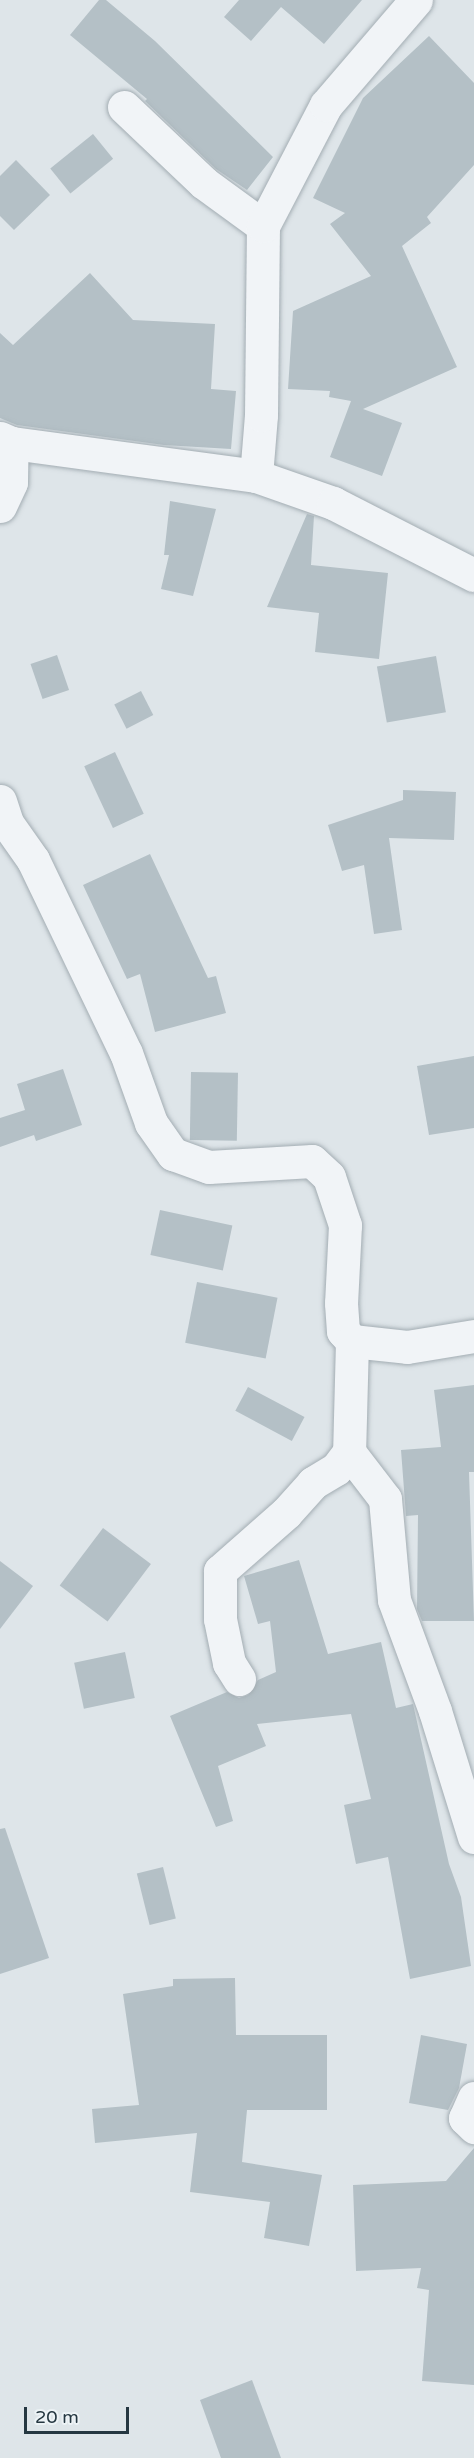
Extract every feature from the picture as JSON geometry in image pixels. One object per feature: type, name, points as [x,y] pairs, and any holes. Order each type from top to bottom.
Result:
[{"type":"street","points":[[256,476],[261,415],[263,226],[326,105],[416,0]]},
{"type":"street","points":[[124,107],[204,183],[263,226]]},
{"type":"street","points":[[0,506],[11,482],[6,441],[256,476],[333,503],[474,575]]},
{"type":"street","points":[[2,821],[33,860],[126,1053],[151,1123],[173,1154],[209,1167],[312,1161],[329,1177],[345,1225],[341,1303],[343,1331],[352,1341],[407,1347],[474,1336]]},
{"type":"street","points":[[239,1679],[229,1664],[220,1619],[220,1571],[286,1513],[313,1483],[336,1469],[349,1452],[352,1341]]},
{"type":"street","points":[[349,1452],[385,1499],[394,1600],[435,1711],[474,1837]]},
{"type":"street","points":[[474,2098],[465,2118],[474,2127]]},
{"type":"building","points":[[99,0],[106,0],[155,41],[273,157],[247,190],[216,169],[145,101],[147,99],[70,35]]},
{"type":"building","points":[[239,0],[362,0],[324,44],[281,7],[251,41],[224,17]]},
{"type":"building","points":[[429,36],[474,83],[474,165],[427,217],[431,223],[402,246],[457,367],[363,409],[402,423],[382,476],[330,457],[351,401],[329,397],[330,391],[288,389],[293,311],[371,276],[330,224],[345,213],[313,198],[363,98]]},
{"type":"building","points":[[93,134],[113,159],[70,193],[50,169]]},
{"type":"building","points":[[16,160],[50,195],[14,230],[0,216],[0,176]]},
{"type":"building","points":[[90,273],[133,320],[215,324],[211,389],[236,391],[231,449],[164,445],[17,425],[0,418],[0,333],[13,345]]},
{"type":"building","points":[[170,501],[216,509],[193,596],[161,589],[169,555],[164,555]]},
{"type":"building","points":[[307,514],[314,516],[311,565],[388,573],[379,659],[315,652],[319,613],[267,607]]},
{"type":"building","points":[[57,655],[69,690],[43,699],[31,664]]},
{"type":"building","points":[[436,656],[446,712],[387,723],[377,666]]},
{"type":"building","points":[[141,691],[153,715],[127,729],[114,705]]},
{"type":"building","points":[[115,752],[144,814],[113,828],[84,766]]},
{"type":"building","points":[[403,790],[456,792],[454,840],[389,838],[402,930],[374,934],[364,865],[342,871],[328,825],[403,800]]},
{"type":"building","points":[[150,854],[208,978],[216,976],[226,1013],[155,1032],[140,974],[127,979],[83,885]]},
{"type":"building","points":[[474,1056],[474,1128],[429,1135],[417,1066]]},
{"type":"building","points":[[63,1069],[82,1125],[36,1141],[34,1135],[0,1147],[0,1118],[25,1110],[17,1084]]},
{"type":"building","points":[[191,1072],[238,1073],[237,1141],[190,1140]]},
{"type":"building","points":[[160,1210],[232,1225],[223,1270],[150,1255]]},
{"type":"building","points":[[197,1282],[277,1298],[266,1359],[185,1343]]},
{"type":"building","points":[[474,1385],[474,1472],[469,1472],[474,1621],[422,1621],[417,1609],[418,1515],[406,1516],[401,1450],[441,1447],[434,1390]]},
{"type":"building","points":[[248,1387],[305,1417],[292,1441],[235,1411]]},
{"type":"building","points":[[103,1528],[151,1564],[108,1622],[60,1586]]},
{"type":"building","points":[[299,1560],[328,1654],[381,1642],[396,1708],[413,1704],[449,1864],[461,1897],[471,1966],[410,1979],[388,1857],[356,1864],[344,1805],[371,1799],[351,1714],[257,1724],[266,1746],[218,1766],[233,1821],[216,1827],[170,1716],[227,1692],[239,1698],[248,1695],[258,1680],[276,1672],[270,1621],[258,1624],[244,1576]]},
{"type":"building","points":[[0,1561],[33,1586],[0,1629]]},
{"type":"building","points":[[125,1652],[135,1698],[84,1709],[74,1663]]},
{"type":"building","points":[[5,1828],[49,1958],[0,1974],[0,1829]]},
{"type":"building","points":[[163,1867],[176,1918],[150,1925],[137,1874]]},
{"type":"building","points":[[235,1978],[236,2035],[327,2035],[327,2110],[247,2110],[242,2162],[322,2175],[309,2246],[264,2238],[270,2202],[190,2192],[197,2133],[95,2143],[92,2109],[139,2105],[123,1994],[173,1986],[173,1979]]},
{"type":"building","points":[[421,2035],[467,2044],[459,2088],[448,2110],[409,2103]]},
{"type":"building","points":[[474,2148],[474,2385],[422,2381],[429,2290],[417,2288],[421,2268],[356,2271],[353,2185],[446,2181]]},
{"type":"building","points":[[252,2380],[281,2458],[221,2458],[200,2400]]}]
